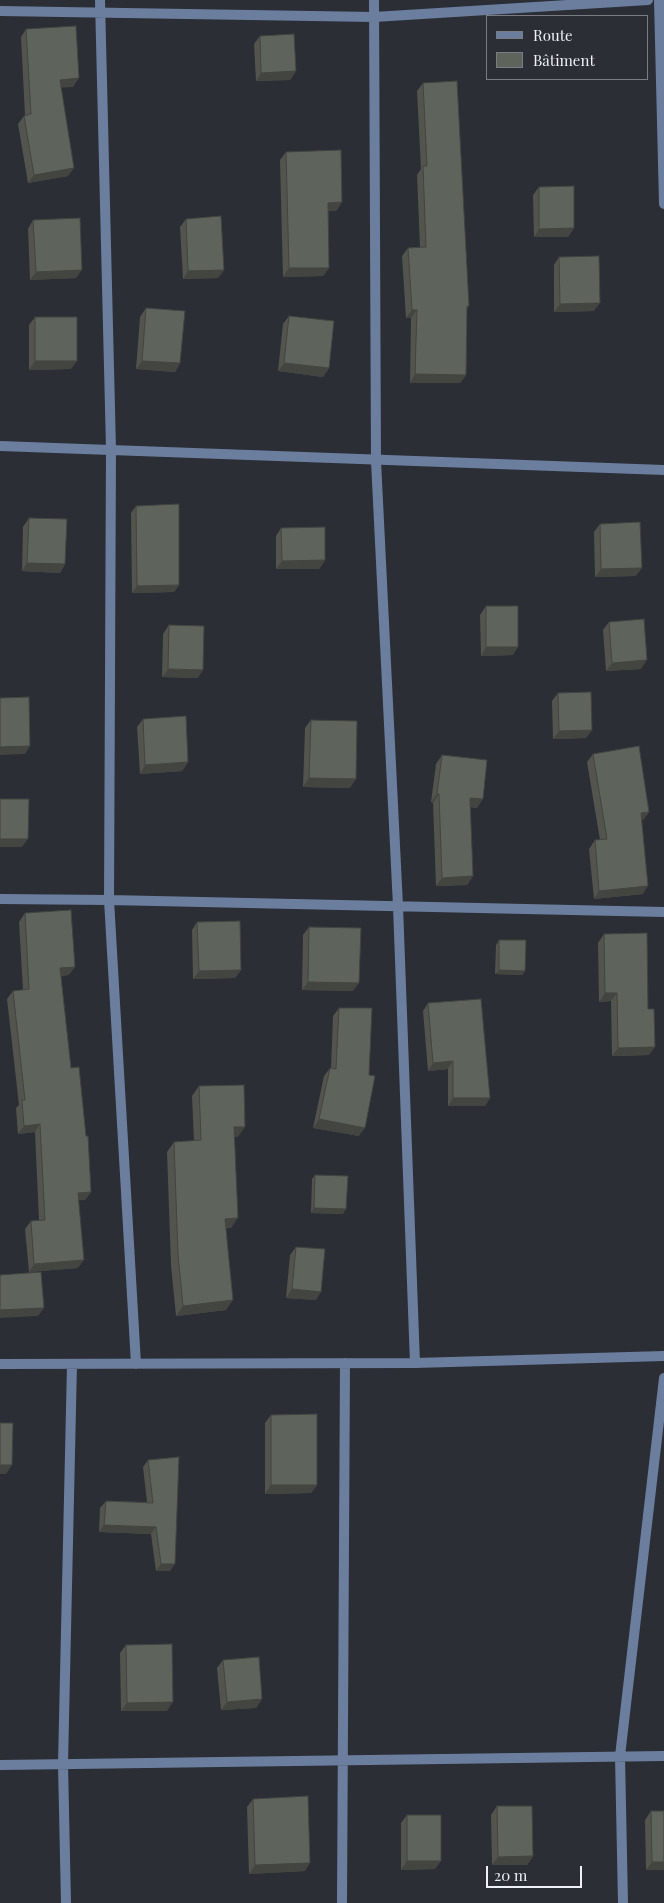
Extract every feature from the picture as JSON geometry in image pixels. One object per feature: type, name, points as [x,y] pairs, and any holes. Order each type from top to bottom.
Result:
[{"type":"street","points":[[100,0],[110,449],[109,900],[136,1364]]},
{"type":"street","points":[[374,0],[376,461],[398,906],[415,1363]]},
{"type":"street","points":[[0,12],[374,17],[648,0]]},
{"type":"street","points":[[659,0],[664,204]]},
{"type":"street","points":[[0,446],[664,470]]},
{"type":"street","points":[[0,899],[664,912]]},
{"type":"street","points":[[0,1364],[415,1363],[664,1356]]},
{"type":"street","points":[[342,1903],[345,1363]]},
{"type":"street","points":[[66,1903],[63,1764],[72,1364]]},
{"type":"street","points":[[624,1903],[620,1756],[664,1378]]},
{"type":"street","points":[[0,1765],[664,1756]]},
{"type":"building","points":[[76,26],[79,78],[60,80],[74,168],[34,175],[24,116],[31,114],[26,29]]},
{"type":"building","points":[[294,34],[296,71],[261,73],[260,36]]},
{"type":"building","points":[[457,81],[469,306],[467,306],[466,375],[415,374],[417,310],[412,310],[408,248],[426,247],[423,166],[427,166],[423,83]]},
{"type":"building","points":[[341,150],[342,202],[328,203],[329,268],[289,268],[286,152]]},
{"type":"building","points":[[574,186],[574,228],[539,229],[539,187]]},
{"type":"building","points":[[221,216],[224,270],[188,271],[186,219]]},
{"type":"building","points":[[80,218],[82,270],[36,272],[33,220]]},
{"type":"building","points":[[599,256],[600,303],[560,304],[559,257]]},
{"type":"building","points":[[146,308],[185,311],[180,363],[142,361]]},
{"type":"building","points":[[289,316],[334,321],[329,368],[284,363]]},
{"type":"building","points":[[35,317],[77,317],[77,361],[35,361]]},
{"type":"building","points":[[179,504],[179,585],[137,586],[136,506]]},
{"type":"building","points":[[29,518],[67,519],[65,564],[27,563]]},
{"type":"building","points":[[640,522],[642,568],[601,569],[600,524]]},
{"type":"building","points":[[325,527],[325,560],[282,561],[281,528]]},
{"type":"building","points":[[486,606],[518,606],[518,647],[486,647]]},
{"type":"building","points":[[644,619],[647,660],[612,663],[609,622]]},
{"type":"building","points":[[169,625],[204,626],[203,670],[168,669]]},
{"type":"building","points":[[591,692],[592,730],[559,731],[558,693]]},
{"type":"building","points":[[29,697],[30,746],[0,747],[0,698]]},
{"type":"building","points":[[186,716],[188,762],[145,765],[143,719]]},
{"type":"building","points":[[311,720],[357,721],[356,779],[309,778]]},
{"type":"building","points":[[639,746],[649,812],[641,813],[648,886],[599,891],[595,840],[607,839],[593,754]]},
{"type":"building","points":[[442,755],[487,760],[483,799],[470,798],[473,876],[442,878],[439,794],[437,794]]},
{"type":"building","points":[[0,799],[29,799],[28,839],[0,839]]},
{"type":"building","points":[[71,910],[75,967],[60,968],[71,1068],[79,1067],[86,1136],[88,1136],[91,1192],[78,1193],[84,1260],[34,1264],[31,1221],[45,1220],[40,1124],[24,1126],[22,1100],[25,1100],[13,991],[29,989],[25,913]]},
{"type":"building","points":[[240,921],[241,970],[199,971],[197,922]]},
{"type":"building","points":[[309,927],[361,928],[359,983],[308,982]]},
{"type":"building","points":[[647,933],[648,1009],[654,1009],[655,1047],[618,1048],[617,993],[605,993],[604,934]]},
{"type":"building","points":[[499,940],[526,940],[525,971],[499,970]]},
{"type":"building","points":[[481,999],[490,1098],[453,1098],[453,1061],[433,1063],[428,1003]]},
{"type":"building","points":[[339,1008],[372,1008],[369,1075],[375,1076],[365,1128],[319,1119],[330,1068],[336,1069]]},
{"type":"building","points":[[244,1085],[245,1127],[234,1127],[238,1218],[225,1219],[233,1300],[183,1306],[178,1255],[174,1142],[201,1140],[199,1086]]},
{"type":"building","points":[[315,1175],[348,1176],[346,1209],[314,1208]]},
{"type":"building","points":[[296,1247],[325,1249],[321,1292],[292,1289]]},
{"type":"building","points":[[41,1272],[44,1308],[0,1310],[0,1275]]},
{"type":"building","points":[[317,1414],[317,1485],[271,1485],[271,1415]]},
{"type":"building","points":[[0,1423],[13,1423],[12,1465],[0,1465]]},
{"type":"building","points":[[179,1457],[175,1564],[161,1564],[156,1527],[104,1525],[106,1501],[153,1503],[148,1460]]},
{"type":"building","points":[[172,1644],[173,1702],[127,1703],[126,1645]]},
{"type":"building","points":[[259,1657],[262,1699],[227,1702],[223,1660]]},
{"type":"building","points":[[308,1796],[310,1863],[255,1865],[253,1799]]},
{"type":"building","points":[[497,1806],[532,1806],[533,1856],[498,1857]]},
{"type":"building","points":[[651,1811],[664,1811],[664,1862],[652,1862]]},
{"type":"building","points":[[407,1815],[441,1815],[441,1861],[407,1861]]}]
